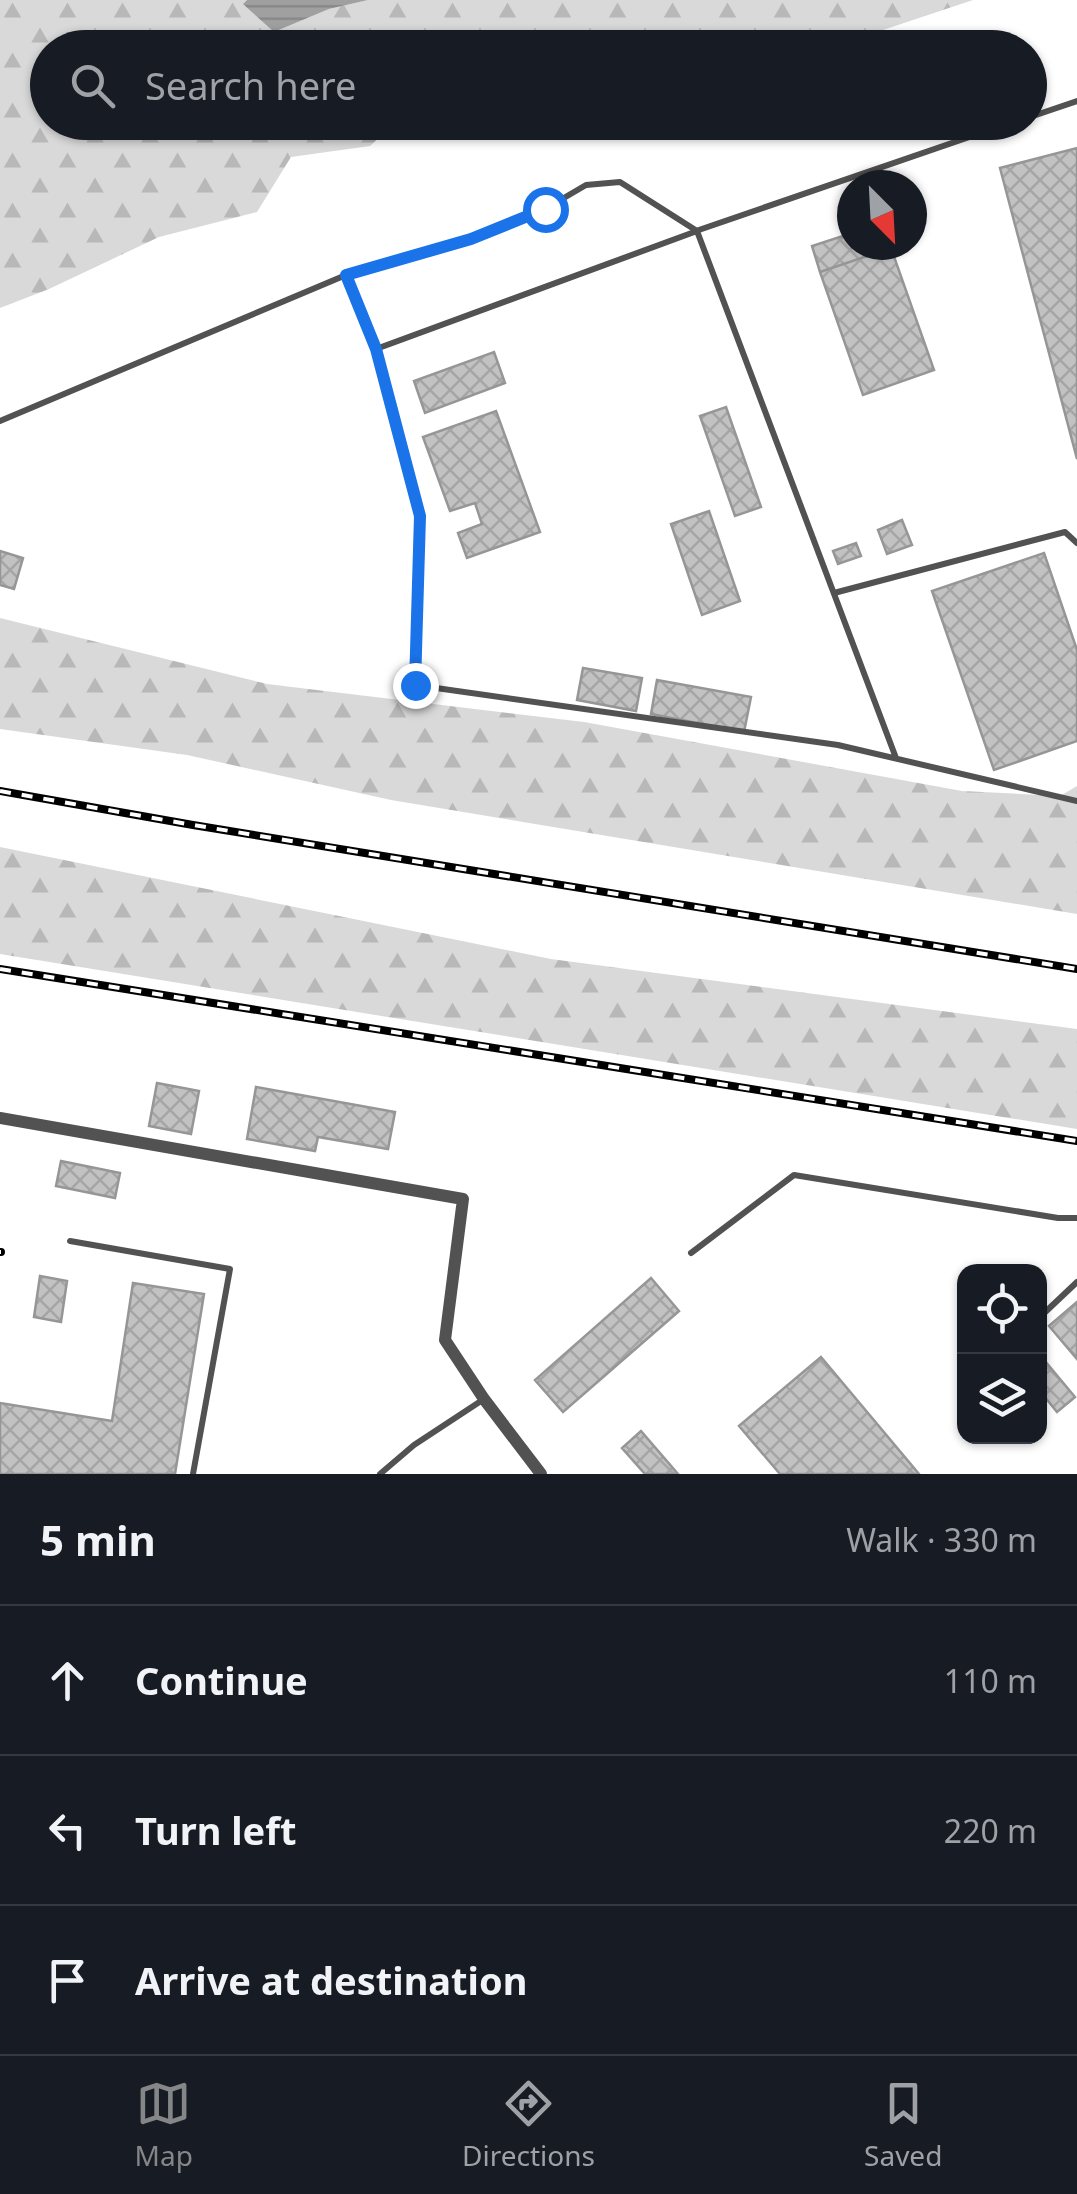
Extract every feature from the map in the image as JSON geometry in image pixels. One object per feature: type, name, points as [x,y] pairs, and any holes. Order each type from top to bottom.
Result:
[{"type":"street","points":[[0,1118],[463,1199],[446,1340],[541,1474]]},
{"type":"lane","points":[[1047,111],[1077,101]]},
{"type":"lane","points":[[376,349],[696,231],[961,140]]},
{"type":"lane","points":[[0,421],[346,275],[471,239],[545,209],[586,184],[620,182],[696,231],[896,759]]},
{"type":"lane","points":[[686,235],[696,231]]},
{"type":"lane","points":[[346,275],[376,349],[420,516],[415,685],[838,745],[1077,801]]},
{"type":"lane","points":[[834,593],[1066,532],[1077,542]]},
{"type":"lane","points":[[691,1253],[794,1175],[1077,1218]]},
{"type":"lane","points":[[70,1241],[230,1269],[193,1474]]},
{"type":"lane","points":[[1047,1310],[1077,1282]]},
{"type":"lane","points":[[380,1474],[414,1445],[484,1398]]},
{"type":"green space","points":[[0,0],[247,0],[244,3],[272,30],[30,30],[30,140],[377,140],[370,146],[291,157],[257,212],[159,237],[0,308]]},
{"type":"green space","points":[[368,0],[973,0],[883,30],[279,30],[329,9]]},
{"type":"green space","points":[[0,618],[267,684],[584,722],[962,791],[1060,796],[1077,786],[1077,914],[391,800],[187,755],[0,729]]},
{"type":"green space","points":[[0,847],[551,959],[1077,1029],[1077,1129],[0,954]]},
{"type":"shaded area","points":[[247,0],[368,0],[329,9],[279,30],[272,30],[243,4]]},
{"type":"building","points":[[1077,148],[1077,459],[1000,168]]},
{"type":"building","points":[[837,238],[837,260],[856,260],[820,272],[812,246]]},
{"type":"building","points":[[856,260],[895,260],[934,370],[863,395],[820,272]]},
{"type":"building","points":[[494,352],[505,383],[425,413],[414,381]]},
{"type":"building","points":[[726,407],[761,507],[735,516],[700,416]]},
{"type":"building","points":[[496,411],[540,532],[467,558],[458,533],[482,524],[475,503],[450,511],[423,437]]},
{"type":"building","points":[[709,511],[740,601],[702,615],[671,524]]},
{"type":"building","points":[[902,520],[912,545],[887,554],[878,530]]},
{"type":"building","points":[[856,543],[861,556],[838,564],[833,551]]},
{"type":"building","points":[[0,551],[23,558],[14,589],[0,585]]},
{"type":"building","points":[[1044,553],[1077,650],[1077,741],[994,770],[932,591]]},
{"type":"building","points":[[583,668],[642,678],[636,711],[577,700]]},
{"type":"building","points":[[657,680],[751,697],[744,732],[651,714]]},
{"type":"building","points":[[157,1083],[199,1091],[191,1134],[149,1126]]},
{"type":"building","points":[[256,1087],[395,1112],[388,1149],[318,1137],[315,1151],[247,1139]]},
{"type":"building","points":[[61,1161],[120,1173],[115,1198],[56,1186]]},
{"type":"building","points":[[40,1276],[67,1281],[61,1322],[34,1317]]},
{"type":"building","points":[[651,1278],[679,1311],[563,1412],[535,1380]]},
{"type":"building","points":[[133,1283],[204,1294],[175,1474],[0,1474],[0,1403],[112,1421]]},
{"type":"building","points":[[1077,1302],[1077,1359],[1049,1326]]},
{"type":"building","points":[[821,1357],[919,1474],[780,1474],[739,1426]]},
{"type":"building","points":[[1047,1363],[1075,1397],[1057,1412],[1047,1400]]},
{"type":"building","points":[[641,1431],[678,1474],[645,1474],[622,1448]]},
{"type":"railway","points":[[0,791],[1077,969]]},
{"type":"railway","points":[[0,969],[1077,1141]]},
{"type":"route","points":[[415,685],[420,516],[376,349],[346,275],[471,239],[545,209]]}]
